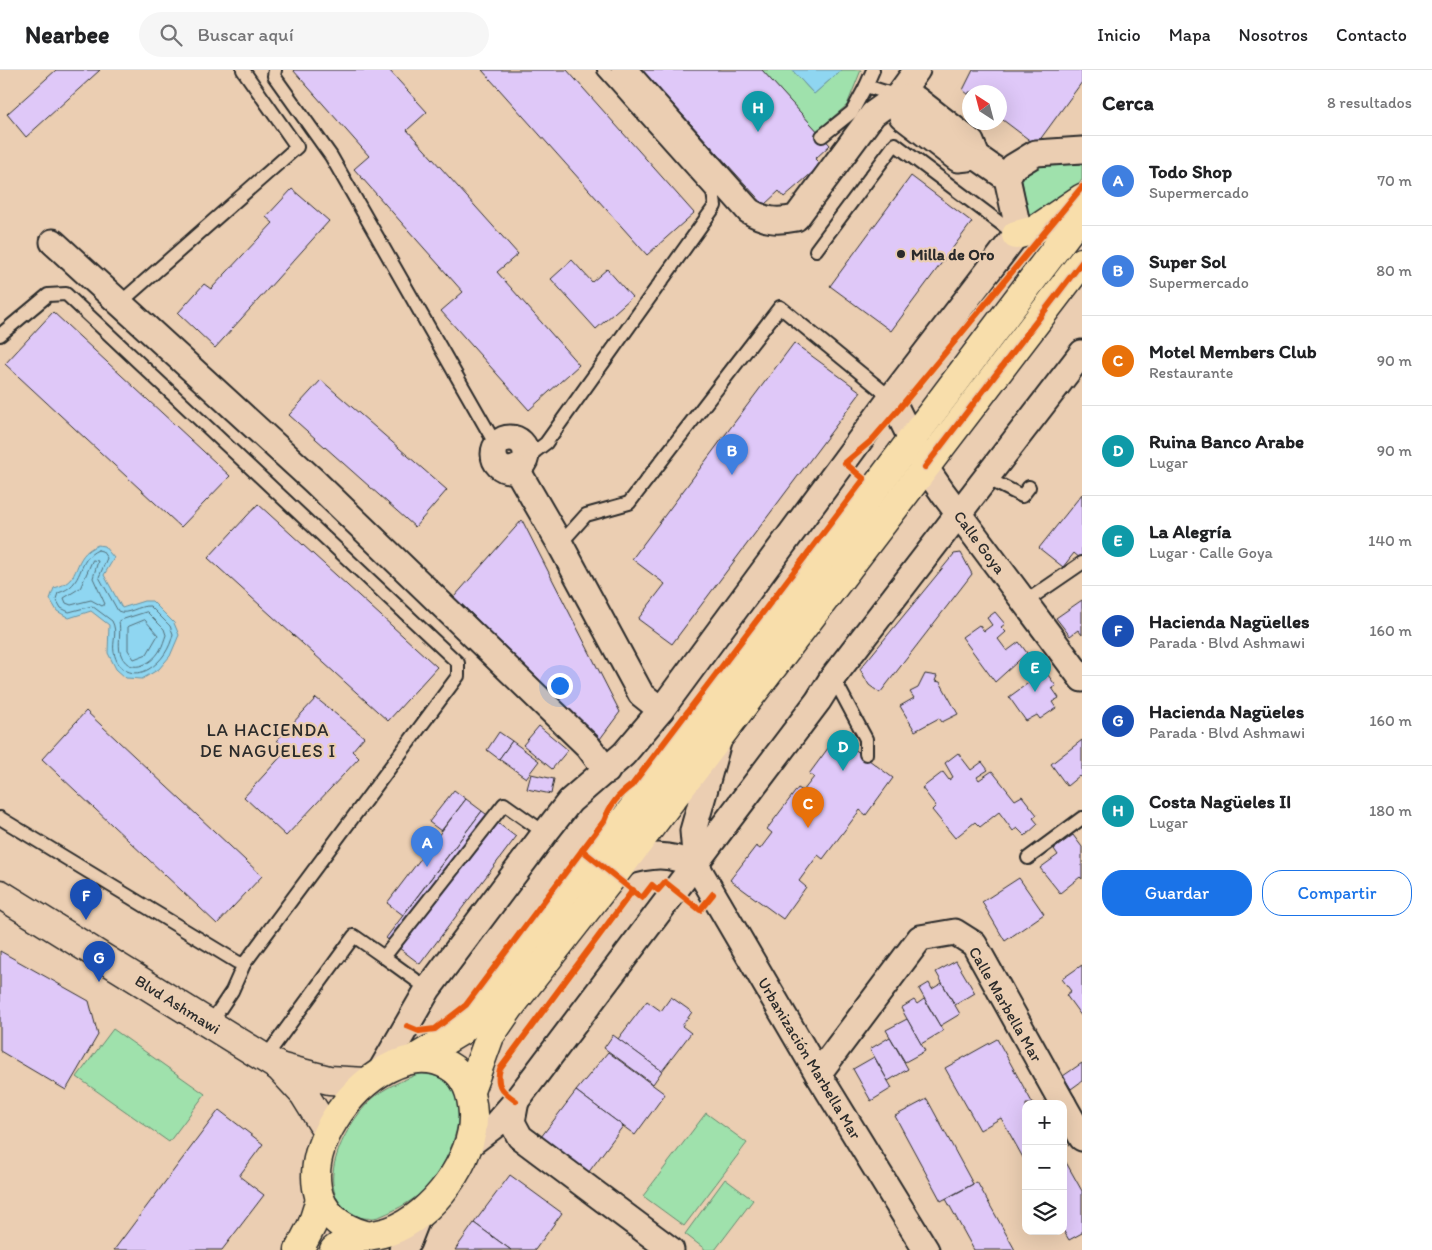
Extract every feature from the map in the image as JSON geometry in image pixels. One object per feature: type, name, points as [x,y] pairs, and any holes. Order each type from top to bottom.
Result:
[{"type":"main road","points":[[1016,235],[1035,230],[1082,198]]},
{"type":"main road","points":[[416,1058],[461,1031],[480,1011],[1082,214]]},
{"type":"main road","points":[[470,1091],[490,1036],[925,467],[1077,273]]},
{"type":"main road","points":[[334,1250],[341,1244],[365,1234],[390,1231],[419,1214],[452,1178],[470,1144],[474,1127],[470,1091],[463,1078],[452,1067],[433,1059],[416,1058],[405,1060],[373,1077],[339,1114],[327,1131],[319,1155],[314,1181],[320,1200],[330,1216],[341,1224],[365,1234]]},
{"type":"main road","points":[[299,1250],[312,1225],[320,1200]]},
{"type":"street","points":[[624,70],[682,124],[749,211],[760,218],[782,221],[796,218],[873,114],[898,96],[917,70]]},
{"type":"street","points":[[898,96],[916,99],[971,142],[978,157],[1007,178]]},
{"type":"street","points":[[373,1077],[428,989],[545,833],[570,801],[607,771],[624,754],[661,710],[891,398],[1016,235],[1016,219],[1007,178],[1013,167],[1036,153],[1082,150]]},
{"type":"street","points":[[53,242],[314,481],[588,746],[607,771]]},
{"type":"street","points":[[470,1144],[495,1125],[516,1101],[696,865],[818,701],[833,677],[1082,353]]},
{"type":"street","name":"Calle Goya","points":[[891,398],[925,467],[1082,679]]},
{"type":"street","points":[[499,443],[494,452],[497,463],[506,469],[521,463],[560,544],[641,694],[661,710]]},
{"type":"street","name":"Urbanización Marbella Mar","points":[[719,737],[693,831],[696,865],[818,1074],[926,1250]]},
{"type":"street","points":[[623,863],[660,856],[674,856],[696,865]]},
{"type":"street","name":"Blvd Ashmawi","points":[[0,894],[272,1063],[304,1094],[327,1131]]},
{"type":"street","name":"Calle Marbella Mar","points":[[818,1074],[920,938],[955,932],[974,944],[1061,1100]]},
{"type":"street","name":"Blvd Ashmawi","points":[[272,1063],[329,1080],[373,1077]]},
{"type":"street","points":[[516,1101],[512,1122],[520,1137],[671,1250]]},
{"type":"street","name":"Calle Marbella Mar","points":[[1067,1111],[1082,1138]]},
{"type":"street","points":[[402,1250],[408,1242],[419,1214]]},
{"type":"lane","points":[[120,304],[297,147],[243,70]]},
{"type":"lane","points":[[275,70],[274,76],[332,156],[492,438],[499,443]]},
{"type":"lane","points":[[521,463],[546,443],[715,206],[713,192],[604,70]]},
{"type":"lane","points":[[822,136],[852,112],[873,70]]},
{"type":"lane","points":[[866,86],[898,96]]},
{"type":"lane","points":[[816,250],[895,144],[1016,235]]},
{"type":"lane","points":[[0,335],[48,295],[66,294],[458,663],[458,676],[244,964],[232,991],[210,1024]]},
{"type":"lane","points":[[560,544],[586,516],[629,503],[780,307],[891,398]]},
{"type":"lane","points":[[986,478],[1022,496],[1029,487]]},
{"type":"lane","points":[[1025,602],[1082,563]]},
{"type":"lane","points":[[833,677],[866,739],[866,754]]},
{"type":"lane","points":[[384,957],[504,804],[545,833]]},
{"type":"lane","points":[[0,818],[237,962],[244,964]]},
{"type":"lane","points":[[1028,858],[1082,818]]},
{"type":"lane","points":[[272,1063],[354,936],[428,989]]},
{"type":"green space","points":[[762,70],[792,70],[814,94],[841,70],[861,70],[847,105],[817,131]]},
{"type":"green space","points":[[1051,162],[1082,165],[1082,180],[1029,222],[1022,180],[1030,169]]},
{"type":"green space","points":[[113,1029],[205,1094],[169,1142],[77,1077]]},
{"type":"green space","points":[[418,1074],[439,1077],[452,1087],[458,1101],[455,1136],[448,1155],[429,1185],[407,1203],[377,1217],[365,1218],[356,1216],[338,1201],[333,1187],[333,1171],[344,1138],[352,1123],[372,1099],[388,1088]]},
{"type":"green space","points":[[706,1113],[747,1143],[684,1226],[643,1196]]},
{"type":"green space","points":[[725,1179],[753,1200],[715,1250],[706,1250],[685,1234]]},
{"type":"water","points":[[792,70],[841,70],[814,94]]},
{"type":"water","points":[[98,545],[104,546],[114,558],[104,575],[122,608],[144,601],[152,601],[174,623],[179,635],[170,656],[159,669],[142,679],[126,678],[116,669],[108,653],[109,625],[91,611],[69,618],[57,611],[50,599],[54,588],[64,585],[70,580],[83,556]]},
{"type":"building","points":[[56,70],[100,70],[26,137],[7,114]]},
{"type":"building","points":[[293,70],[389,70],[427,112],[407,130],[518,254],[497,272],[579,365],[529,410],[441,311],[463,292],[354,169],[369,156]]},
{"type":"building","points":[[482,70],[567,70],[694,213],[647,255]]},
{"type":"building","points":[[642,70],[762,70],[830,145],[815,159],[821,165],[784,197],[779,191],[764,205]]},
{"type":"building","points":[[973,70],[1082,70],[1082,82],[1036,145],[1007,123],[1007,85],[966,85]]},
{"type":"building","name":"Milla de Oro","points":[[911,176],[972,222],[891,331],[830,286]]},
{"type":"building","points":[[292,189],[329,221],[215,348],[178,313],[204,284],[211,289],[273,223],[266,217]]},
{"type":"building","points":[[572,260],[592,282],[607,269],[632,297],[596,329],[551,279]]},
{"type":"building","points":[[53,312],[230,476],[181,527],[5,364]]},
{"type":"building","points":[[794,343],[861,392],[672,644],[638,619],[665,584],[632,559]]},
{"type":"building","points":[[321,380],[447,490],[415,527],[289,415]]},
{"type":"building","points":[[1082,494],[1082,560],[1074,553],[1063,567],[1039,548]]},
{"type":"building","points":[[258,504],[437,667],[388,721],[208,558]]},
{"type":"building","points":[[522,520],[620,712],[600,739],[454,597]]},
{"type":"building","points":[[961,553],[972,574],[880,693],[869,685],[860,669],[954,554]]},
{"type":"building","points":[[1082,600],[1082,635],[1078,630],[1070,636],[1056,618]]},
{"type":"building","points":[[995,612],[1005,624],[1001,627],[1006,632],[998,639],[1007,651],[1019,642],[1027,653],[995,682],[962,637],[979,625],[984,631],[992,625],[987,618]]},
{"type":"building","points":[[1045,671],[1056,686],[1052,688],[1059,698],[1052,702],[1056,708],[1040,719],[1037,715],[1026,721],[1009,697]]},
{"type":"building","points":[[925,674],[937,676],[935,681],[940,682],[958,714],[942,722],[939,718],[915,731],[900,706],[914,698],[910,692],[918,688]]},
{"type":"building","points":[[316,698],[364,737],[352,751],[359,758],[286,836],[244,797],[286,751],[277,740]]},
{"type":"building","points":[[86,711],[262,876],[217,924],[42,759]]},
{"type":"building","points":[[539,726],[568,750],[552,769],[523,745]]},
{"type":"building","points":[[499,732],[512,741],[499,759],[487,750]]},
{"type":"building","points":[[837,736],[893,778],[866,815],[860,810],[823,859],[818,855],[799,881],[806,887],[783,919],[730,880],[756,846],[760,849],[772,833],[767,829],[798,788],[803,791],[814,777],[809,774]]},
{"type":"building","points":[[1082,740],[1082,778],[1079,776],[1067,786],[1051,764]]},
{"type":"building","points":[[512,741],[539,761],[526,778],[499,759]]},
{"type":"building","points":[[958,753],[971,770],[982,762],[988,770],[977,777],[979,780],[992,771],[1015,800],[1022,796],[1037,815],[1033,818],[1038,824],[1025,836],[1017,828],[1013,831],[999,812],[980,827],[975,822],[955,838],[932,810],[936,806],[922,788],[943,772],[949,780],[953,777],[945,763]]},
{"type":"building","points":[[531,774],[554,779],[551,794],[527,789]]},
{"type":"building","points":[[454,790],[466,799],[441,831],[429,822]]},
{"type":"building","points":[[466,799],[482,811],[403,915],[387,903]]},
{"type":"building","points":[[482,811],[516,837],[420,964],[386,938]]},
{"type":"building","points":[[1073,835],[1082,847],[1082,879],[1080,877],[1060,893],[1040,868],[1058,855],[1054,849]]},
{"type":"building","points":[[1019,878],[1044,914],[1005,941],[982,902]]},
{"type":"building","points":[[0,951],[89,1001],[98,1035],[66,1090],[0,1051]]},
{"type":"building","points":[[956,961],[975,993],[955,1005],[936,972]]},
{"type":"building","points":[[1082,965],[1082,1017],[1066,995],[1071,991],[1062,979]]},
{"type":"building","points":[[929,983],[932,989],[942,983],[960,1014],[940,1026],[919,989]]},
{"type":"building","points":[[671,997],[692,1012],[682,1026],[691,1033],[662,1071],[618,1039],[647,1001],[661,1011]]},
{"type":"building","points":[[924,999],[943,1031],[921,1044],[901,1008],[914,1000],[917,1004]]},
{"type":"building","points":[[907,1019],[925,1051],[905,1062],[886,1030]]},
{"type":"building","points":[[613,1035],[662,1071],[653,1084],[604,1048]]},
{"type":"building","points":[[890,1037],[908,1069],[888,1081],[870,1049]]},
{"type":"building","points":[[997,1039],[1031,1100],[1022,1100],[1022,1156],[1001,1118],[980,1130],[945,1068]]},
{"type":"building","points":[[608,1052],[665,1094],[635,1135],[576,1091]]},
{"type":"building","points":[[874,1057],[892,1088],[871,1101],[853,1069]]},
{"type":"building","points":[[1082,1063],[1082,1081],[1071,1089],[1063,1076]]},
{"type":"building","points":[[576,1091],[623,1126],[588,1173],[541,1137]]},
{"type":"building","points":[[927,1099],[973,1184],[941,1201],[895,1116]]},
{"type":"building","points":[[219,1110],[263,1144],[239,1176],[264,1195],[222,1250],[114,1250]]},
{"type":"building","points":[[1067,1164],[1082,1191],[1082,1233],[1069,1240],[1066,1235]]},
{"type":"building","points":[[510,1175],[562,1213],[535,1250],[511,1250],[474,1223]]},
{"type":"building","points":[[977,1182],[1015,1250],[974,1250],[946,1199]]},
{"type":"building","points":[[474,1223],[511,1250],[455,1250]]},
{"type":"cycle path","points":[[407,1026],[419,1031],[435,1029],[466,1005],[604,821],[615,801],[632,785],[864,479],[845,463],[872,440],[898,410],[1082,187]]},
{"type":"cycle path","points":[[925,467],[1082,262]]},
{"type":"cycle path","points":[[582,850],[642,898],[652,885],[658,890],[665,882],[700,910],[713,894]]},
{"type":"cycle path","points":[[516,1101],[501,1088],[499,1084],[500,1069],[633,890]]},
{"type":"place","name":"Costa Nagüeles II","points":[[758,132]]},
{"type":"place","name":"Milla de Oro","points":[[901,254]]},
{"type":"place","name":"Super Sol","points":[[732,475]]},
{"type":"place","name":"La Alegría","points":[[1035,692]]},
{"type":"place","name":"Ruina Banco Arabe","points":[[843,771]]},
{"type":"place","name":"Motel Members Club","points":[[808,828]]},
{"type":"place","name":"Todo Shop","points":[[427,867]]},
{"type":"place","name":"Hacienda Nagüelles","points":[[86,920]]},
{"type":"place","name":"Hacienda Nagüeles","points":[[99,982]]},
{"type":"district","name":"LA HACIENDA DE NAGUELES I","points":[[268,740]]}]
